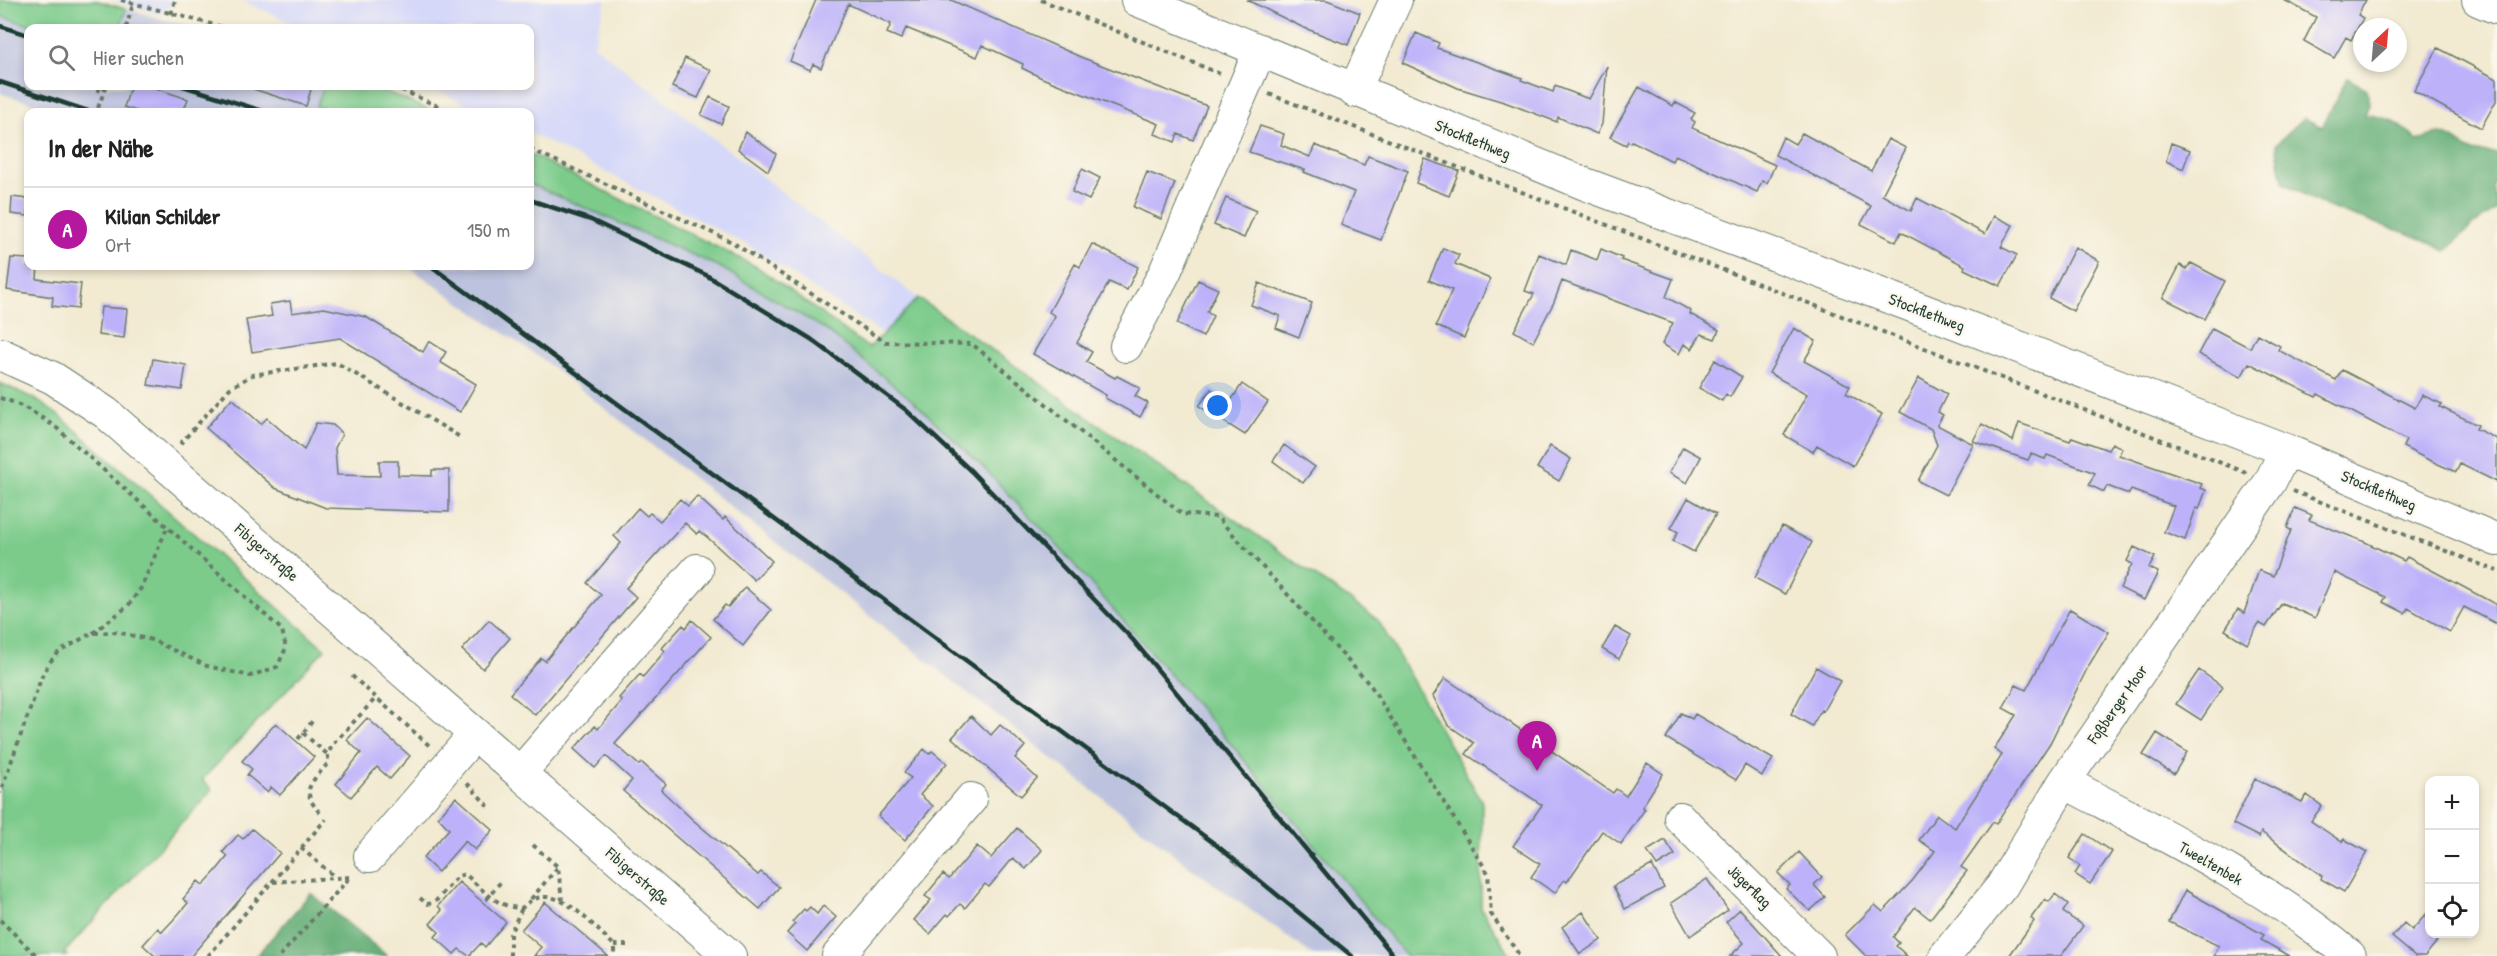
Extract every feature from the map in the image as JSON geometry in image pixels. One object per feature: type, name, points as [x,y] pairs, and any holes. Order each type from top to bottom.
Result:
[{"type":"street","name":"Stockflethweg","points":[[1137,0],[1585,184],[2286,450],[2497,540]]},
{"type":"street","points":[[1354,91],[1396,0]]},
{"type":"street","points":[[2478,0],[2497,8]]},
{"type":"street","points":[[1126,346],[1165,272],[1260,50]]},
{"type":"street","name":"Fibigerstraße","points":[[0,354],[45,373],[88,399],[164,462],[730,956]]},
{"type":"street","name":"Foßberger Moor","points":[[1945,956],[2002,886],[2064,782],[2270,482],[2286,450]]},
{"type":"street","points":[[520,773],[697,570]]},
{"type":"street","points":[[360,866],[475,734]]},
{"type":"street","name":"Tweeltenbek","points":[[2064,782],[2152,828],[2246,883],[2329,938],[2350,956]]},
{"type":"street","points":[[838,956],[971,799]]},
{"type":"street","name":"Jägerflag","points":[[1680,818],[1819,956]]},
{"type":"path","points":[[121,0],[210,24]]},
{"type":"path","points":[[171,14],[175,0]]},
{"type":"path","points":[[1041,0],[1244,84],[2497,571]]},
{"type":"path","points":[[128,24],[134,4]]},
{"type":"path","points":[[402,90],[442,108]]},
{"type":"path","points":[[98,108],[102,91]]},
{"type":"path","points":[[534,151],[732,242],[885,342],[972,344],[1182,514],[1217,517],[1371,686],[1488,873],[1491,914],[1520,956]]},
{"type":"path","points":[[164,462],[230,388],[252,375],[337,363],[460,437]]},
{"type":"path","points":[[0,398],[36,413],[58,429],[282,630],[286,648],[277,667],[250,676],[207,666],[152,640],[116,632],[92,633]]},
{"type":"path","points":[[0,793],[42,676],[49,663],[59,652],[92,633],[128,606],[141,588],[167,528]]},
{"type":"path","points":[[352,676],[450,763],[491,809]]},
{"type":"path","points":[[320,813],[309,801],[307,792],[310,785],[328,763],[328,754],[332,745],[376,698]]},
{"type":"path","points":[[298,739],[314,719]]},
{"type":"path","points":[[303,733],[328,754]]},
{"type":"path","points":[[208,956],[326,819]]},
{"type":"path","points":[[533,845],[558,867],[562,900]]},
{"type":"path","points":[[302,848],[335,878]]},
{"type":"path","points":[[272,882],[335,878],[360,866]]},
{"type":"path","points":[[280,956],[360,866]]},
{"type":"path","points":[[510,956],[510,934],[522,908],[558,867]]},
{"type":"path","points":[[420,898],[427,904],[434,903],[458,876],[465,874],[499,904],[509,908],[522,908]]},
{"type":"path","points":[[486,900],[503,879]]},
{"type":"path","points":[[530,899],[545,895],[562,900],[614,945],[627,945]]},
{"type":"path","points":[[0,921],[37,956]]},
{"type":"path","points":[[614,945],[614,956]]},
{"type":"shaded area","points":[[111,0],[177,0],[159,14]]},
{"type":"shaded area","points":[[241,0],[606,0],[594,45],[918,298],[883,334],[748,245],[534,135],[534,108],[476,108],[435,90],[534,90],[534,24],[294,24]]},
{"type":"shaded area","points":[[126,9],[180,24],[121,24]]},
{"type":"shaded area","points":[[0,16],[27,24],[24,24],[24,90],[322,90],[316,106],[322,108],[49,108],[0,93]]},
{"type":"shaded area","points":[[534,186],[718,266],[823,328],[912,400],[981,465],[1057,545],[1230,743],[1406,956],[1314,956],[1189,866],[543,360],[413,270],[534,270]]},
{"type":"green space","points":[[0,0],[95,0],[126,9],[121,24],[27,24],[0,16]]},
{"type":"green space","points":[[2347,78],[2367,89],[2369,104],[2365,115],[2381,117],[2394,122],[2417,141],[2442,134],[2473,151],[2497,153],[2497,179],[2493,185],[2497,209],[2473,225],[2446,251],[2417,237],[2324,205],[2283,182],[2276,144],[2304,118],[2322,127]]},
{"type":"green space","points":[[322,90],[382,90],[425,108],[322,108],[316,106]]},
{"type":"green space","points":[[534,156],[757,267],[869,348],[918,298],[1378,620],[1482,802],[1481,908],[1511,956],[1406,956],[1230,743],[1057,545],[981,465],[912,400],[823,328],[718,266],[534,186]]},
{"type":"green space","points":[[0,383],[35,399],[61,417],[325,649],[202,780],[212,790],[64,953],[68,956],[0,956]]},
{"type":"green space","points":[[311,893],[387,956],[256,956]]},
{"type":"building","points":[[816,0],[951,0],[1083,58],[1207,106],[1193,140],[1178,134],[1175,142],[1155,134],[1159,124],[1042,78],[1022,68],[1023,64],[982,45],[977,57],[906,28],[901,39],[887,33],[891,24],[848,4],[821,68],[813,64],[810,70],[790,61]]},
{"type":"building","points":[[1247,0],[1327,0],[1360,13],[1348,45],[1302,27]]},
{"type":"building","points":[[2284,0],[2366,0],[2358,15],[2363,18],[2353,18],[2351,40],[2346,37],[2334,58],[2304,41],[2316,17]]},
{"type":"building","points":[[1416,33],[1439,43],[1437,48],[1522,78],[1521,80],[1553,92],[1555,86],[1589,99],[1607,66],[1602,124],[1597,134],[1558,117],[1557,122],[1458,88],[1403,63]]},
{"type":"building","points":[[2438,48],[2497,79],[2497,99],[2481,128],[2414,91]]},
{"type":"building","points":[[685,58],[711,70],[698,98],[672,87]]},
{"type":"building","points":[[1639,87],[1673,106],[1675,102],[1695,113],[1691,119],[1695,122],[1692,128],[1775,165],[1767,183],[1762,181],[1757,192],[1675,155],[1672,161],[1632,141],[1631,143],[1628,141],[1626,145],[1610,137]]},
{"type":"building","points":[[130,90],[160,90],[188,99],[185,108],[124,107]]},
{"type":"building","points":[[256,90],[311,90],[306,106]]},
{"type":"building","points":[[710,97],[729,106],[721,124],[701,115]]},
{"type":"building","points":[[1260,126],[1284,134],[1281,145],[1310,157],[1315,145],[1364,165],[1368,156],[1408,171],[1381,240],[1341,225],[1354,192],[1304,172],[1305,170],[1249,152]]},
{"type":"building","points":[[746,132],[776,154],[768,171],[738,149]]},
{"type":"building","points":[[1802,133],[1871,171],[1888,139],[1906,148],[1882,195],[1911,211],[1917,198],[1985,234],[1994,216],[2013,225],[2001,247],[2017,255],[2000,286],[1964,269],[1965,266],[1901,232],[1896,242],[1861,224],[1871,206],[1775,155],[1783,137],[1795,144]]},
{"type":"building","points":[[2171,143],[2190,150],[2183,169],[2166,161]]},
{"type":"building","points":[[1425,159],[1459,171],[1449,196],[1416,183]]},
{"type":"building","points":[[1082,169],[1100,178],[1089,200],[1072,192]]},
{"type":"building","points":[[1147,172],[1175,183],[1161,219],[1133,207]]},
{"type":"building","points":[[12,197],[24,198],[24,216],[11,214]]},
{"type":"building","points":[[1226,198],[1256,211],[1244,238],[1214,225]]},
{"type":"building","points":[[1092,244],[1138,267],[1127,290],[1109,282],[1077,343],[1092,352],[1086,362],[1115,378],[1117,376],[1140,388],[1135,396],[1148,403],[1140,417],[1033,354],[1055,316],[1049,312],[1075,264],[1080,267]]},
{"type":"building","points":[[2075,247],[2099,261],[2073,311],[2049,298]]},
{"type":"building","points":[[1443,248],[1459,255],[1455,264],[1490,279],[1464,338],[1436,326],[1452,290],[1429,280]]},
{"type":"building","points":[[1601,249],[1622,258],[1621,260],[1673,279],[1666,297],[1719,330],[1715,339],[1701,334],[1692,349],[1684,344],[1679,354],[1662,344],[1673,323],[1562,281],[1533,342],[1514,331],[1534,294],[1525,291],[1539,254],[1566,265],[1571,250],[1597,260]]},
{"type":"building","points":[[11,258],[24,259],[24,270],[38,270],[37,279],[81,284],[78,309],[52,306],[53,297],[7,290]]},
{"type":"building","points":[[2191,263],[2225,281],[2205,319],[2163,298],[2180,265],[2187,269]]},
{"type":"building","points":[[1198,280],[1218,289],[1207,312],[1213,316],[1203,337],[1177,324]]},
{"type":"building","points":[[1259,283],[1312,303],[1299,337],[1276,328],[1280,316],[1251,305]]},
{"type":"building","points":[[290,301],[292,313],[324,308],[366,317],[423,352],[429,341],[446,352],[440,362],[476,384],[460,412],[340,338],[252,352],[246,320],[272,316],[270,304]]},
{"type":"building","points":[[101,307],[127,309],[124,338],[98,335]]},
{"type":"building","points":[[1794,328],[1816,341],[1804,361],[1850,386],[1846,393],[1882,414],[1853,466],[1817,445],[1813,452],[1784,435],[1807,394],[1769,373]]},
{"type":"building","points":[[2212,328],[2250,348],[2257,334],[2280,346],[2278,350],[2336,380],[2342,370],[2415,408],[2422,395],[2442,404],[2440,407],[2478,425],[2476,429],[2497,439],[2497,482],[2460,464],[2456,472],[2429,460],[2403,447],[2406,440],[2318,394],[2316,397],[2249,363],[2241,377],[2198,354]]},
{"type":"building","points":[[153,359],[186,365],[182,390],[148,385]]},
{"type":"building","points":[[1715,360],[1742,377],[1730,397],[1726,394],[1722,401],[1699,388]]},
{"type":"building","points":[[1919,378],[1947,394],[1938,412],[1943,415],[1937,425],[1973,444],[1946,495],[1918,481],[1937,445],[1931,429],[1900,412]]},
{"type":"building","points":[[1242,384],[1268,402],[1245,435],[1199,406],[1211,389],[1230,402]]},
{"type":"building","points":[[232,398],[261,424],[267,418],[304,450],[316,423],[333,425],[342,434],[335,448],[337,475],[380,476],[379,461],[398,461],[398,475],[432,476],[432,470],[449,470],[449,512],[326,508],[275,488],[206,428]]},
{"type":"building","points":[[2019,423],[2070,441],[2072,437],[2108,450],[2112,443],[2122,448],[2119,455],[2202,484],[2200,488],[2206,490],[2199,509],[2196,508],[2185,540],[2164,532],[2174,506],[2131,490],[2129,494],[2107,486],[2104,492],[2089,485],[2095,473],[2047,455],[2045,459],[2031,454],[2028,460],[1973,441],[1982,424],[2013,441]]},
{"type":"building","points":[[1284,445],[1315,467],[1303,483],[1273,461]]},
{"type":"building","points":[[1550,446],[1571,459],[1559,481],[1537,468]]},
{"type":"building","points":[[1683,447],[1701,457],[1687,483],[1669,473]]},
{"type":"building","points":[[697,496],[723,520],[725,517],[772,561],[754,580],[707,537],[699,531],[697,534],[685,523],[626,588],[636,597],[535,715],[510,694],[541,658],[545,661],[601,595],[587,583],[621,543],[614,536],[638,508],[647,516],[650,513],[660,521],[680,499],[688,506]]},
{"type":"building","points":[[1688,498],[1716,514],[1694,552],[1673,541],[1678,532],[1671,528]]},
{"type":"building","points":[[2295,508],[2312,515],[2309,520],[2365,542],[2404,561],[2407,557],[2497,605],[2497,624],[2464,607],[2450,632],[2408,608],[2405,613],[2383,602],[2386,597],[2334,572],[2315,618],[2282,603],[2266,627],[2259,623],[2247,644],[2225,630],[2238,609],[2244,613],[2259,570],[2273,576],[2291,530],[2287,528]]},
{"type":"building","points":[[1782,526],[1812,542],[1785,594],[1755,578]]},
{"type":"building","points":[[2134,547],[2155,557],[2149,568],[2158,572],[2144,600],[2120,588],[2132,564],[2127,561]]},
{"type":"building","points":[[745,587],[771,610],[743,646],[713,619],[725,605],[728,607]]},
{"type":"building","points":[[2070,609],[2109,632],[2089,665],[2050,743],[1996,824],[1993,822],[1961,867],[1967,871],[1930,919],[1915,907],[1893,937],[1899,943],[1896,946],[1907,956],[1866,956],[1845,935],[1875,905],[1883,912],[1913,880],[1935,851],[1919,840],[1937,815],[1955,828],[2002,755],[1994,749],[2016,715],[2003,708],[2016,685],[2026,690]]},
{"type":"building","points":[[489,620],[510,638],[483,669],[462,650]]},
{"type":"building","points":[[692,620],[711,637],[615,744],[666,784],[661,790],[693,820],[758,875],[761,872],[779,887],[760,909],[623,791],[632,780],[606,756],[595,768],[574,749],[595,726],[598,729],[622,701],[619,698],[640,674],[643,677],[665,651],[662,648],[683,625],[686,628]]},
{"type":"building","points":[[1615,627],[1631,636],[1619,659],[1602,649]]},
{"type":"building","points":[[1816,667],[1840,681],[1812,726],[1791,714]]},
{"type":"building","points":[[2199,670],[2223,687],[2201,720],[2176,704]]},
{"type":"building","points":[[1445,678],[1613,793],[1616,789],[1626,796],[1647,763],[1663,774],[1642,807],[1645,809],[1621,844],[1602,831],[1567,882],[1564,880],[1555,893],[1531,877],[1540,864],[1513,846],[1542,805],[1466,754],[1474,743],[1448,725],[1433,696]]},
{"type":"building","points":[[1681,713],[1692,719],[1695,714],[1773,759],[1762,776],[1745,765],[1736,780],[1666,738]]},
{"type":"building","points":[[971,716],[991,735],[1000,725],[1025,746],[1015,758],[1037,778],[1021,796],[952,738]]},
{"type":"building","points":[[367,718],[410,756],[390,779],[377,767],[351,797],[336,784],[361,753],[347,740]]},
{"type":"building","points":[[276,723],[314,757],[280,795],[271,787],[267,792],[247,775],[252,769],[242,761]]},
{"type":"building","points":[[2157,733],[2187,752],[2174,774],[2143,755]]},
{"type":"building","points":[[924,749],[929,754],[932,751],[947,763],[920,795],[933,806],[905,840],[878,816],[911,778],[904,773]]},
{"type":"building","points":[[2255,779],[2302,802],[2307,795],[2322,806],[2311,821],[2342,842],[2344,839],[2367,852],[2344,892],[2321,879],[2322,876],[2261,832],[2259,837],[2233,824]]},
{"type":"building","points":[[456,797],[493,830],[475,850],[465,841],[438,872],[423,858],[449,829],[438,817]]},
{"type":"building","points":[[1017,828],[1042,850],[1026,869],[1013,858],[989,887],[985,884],[965,908],[960,904],[949,916],[947,914],[930,934],[914,920],[931,900],[925,896],[943,874],[949,879],[977,846],[991,858]]},
{"type":"building","points":[[252,829],[280,853],[191,956],[155,956],[143,945],[158,928],[162,932],[188,903],[183,899],[198,881],[203,885],[216,871],[228,856],[223,852],[238,835],[243,839]]},
{"type":"building","points":[[2085,834],[2112,852],[2090,884],[2075,874],[2080,866],[2069,858]]},
{"type":"building","points":[[1665,840],[1675,855],[1657,866],[1647,851]]},
{"type":"building","points":[[1799,852],[1822,877],[1814,885],[1825,897],[1810,911],[1786,889],[1790,885],[1778,873]]},
{"type":"building","points":[[1652,865],[1664,888],[1625,909],[1613,886]]},
{"type":"building","points":[[1707,879],[1728,910],[1690,936],[1671,903]]},
{"type":"building","points":[[459,882],[506,922],[485,947],[481,943],[469,956],[459,949],[454,954],[435,937],[439,932],[430,924],[442,910],[438,906]]},
{"type":"building","points":[[2185,890],[2264,935],[2261,940],[2290,956],[2214,956],[2219,946],[2169,922]]},
{"type":"building","points":[[2055,894],[2068,904],[2063,912],[2083,926],[2061,956],[2009,956],[2034,921],[2031,918],[2045,899],[2049,902]]},
{"type":"building","points":[[545,902],[608,956],[534,956],[541,947],[521,930]]},
{"type":"building","points":[[823,906],[836,917],[807,951],[787,933],[795,924],[792,922],[804,909],[806,911],[810,907],[817,914]]},
{"type":"building","points":[[1740,909],[1782,956],[1730,956],[1744,943],[1726,922]]},
{"type":"building","points":[[1583,912],[1601,940],[1580,954],[1562,927]]},
{"type":"building","points":[[2425,916],[2425,938],[2440,938],[2425,956],[2415,956],[2392,937],[2404,923],[2412,930]]},
{"type":"railway","points":[[0,26],[24,34]]},
{"type":"railway","points":[[0,82],[24,90]]},
{"type":"railway","points":[[24,90],[79,108]]},
{"type":"railway","points":[[196,90],[253,108]]},
{"type":"railway","points":[[534,201],[591,220],[706,275],[811,339],[906,410],[972,472],[1133,640],[1394,956]]},
{"type":"railway","points":[[436,270],[1215,844],[1352,956]]},
{"type":"place","name":"Kilian Schilder","points":[[1537,771]]}]
